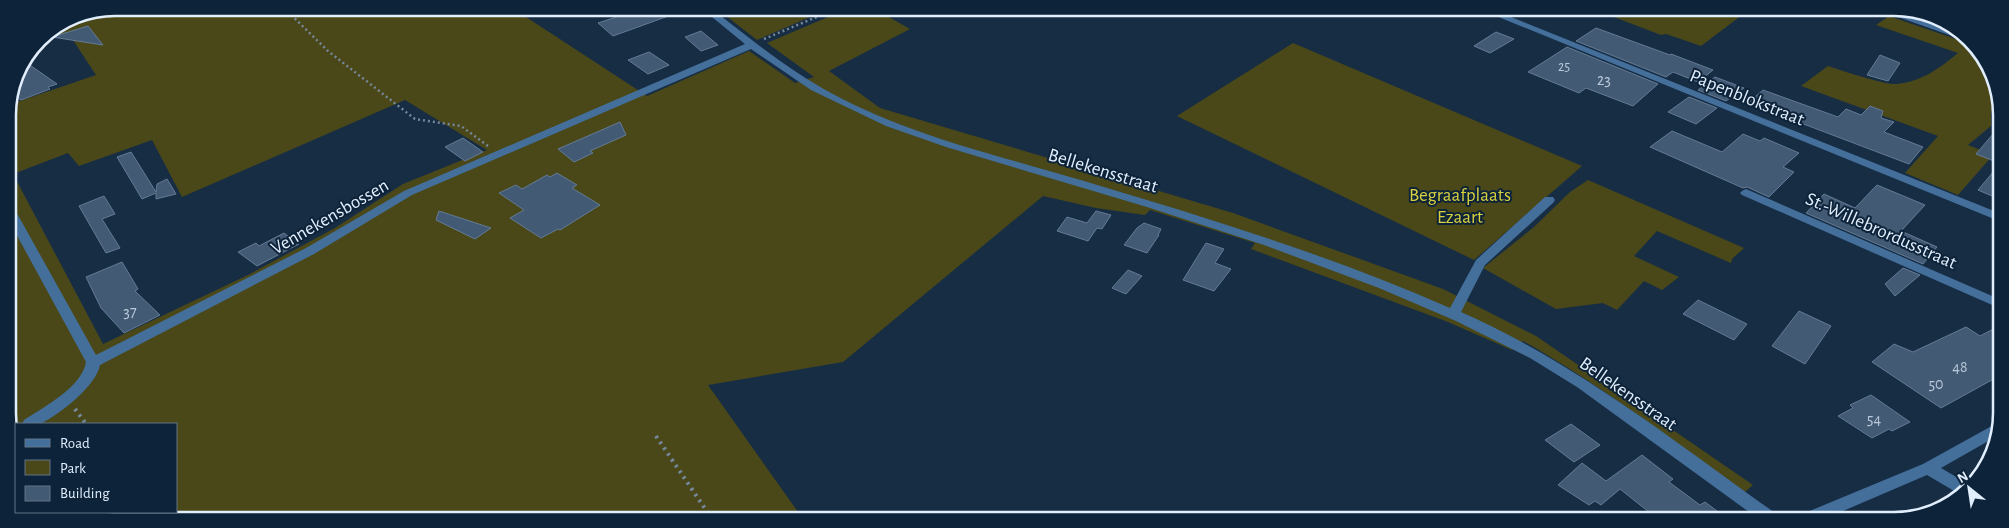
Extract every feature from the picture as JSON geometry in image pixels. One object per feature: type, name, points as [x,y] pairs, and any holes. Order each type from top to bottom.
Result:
[{"type":"street","name":"Bellekensstraat","points":[[715,16],[752,45],[816,89],[889,124],[950,146],[1196,218],[1259,239],[1454,313],[1561,369],[1761,512]]},
{"type":"street","name":"Papenblokstraat","points":[[1500,16],[1993,214]]},
{"type":"street","points":[[1901,16],[1945,31]]},
{"type":"street","name":"Vennekensbossen","points":[[93,362],[294,260],[408,193],[752,45]]},
{"type":"street","name":"St.-Willebrordusstraat","points":[[1746,193],[1993,301]]},
{"type":"street","points":[[1454,313],[1480,263],[1549,200]]},
{"type":"street","points":[[16,222],[93,362],[94,368],[68,398],[30,423]]},
{"type":"street","points":[[1825,512],[1928,468],[1991,433]]},
{"type":"street","points":[[1928,468],[1944,478]]},
{"type":"path","points":[[292,16],[328,51],[416,119],[461,126],[498,154]]},
{"type":"path","points":[[752,45],[819,16]]},
{"type":"path","points":[[656,436],[707,512]]},
{"type":"green space","points":[[109,16],[525,16],[647,96],[749,51],[795,83],[814,77],[767,43],[830,16],[887,16],[910,29],[829,71],[880,108],[1233,213],[1443,289],[1536,336],[1753,485],[1745,492],[1608,394],[1523,341],[1512,350],[1448,322],[1251,249],[1255,243],[1150,210],[1145,215],[1096,208],[1043,196],[843,362],[708,385],[798,512],[178,512],[178,423],[17,423],[16,180],[103,344],[248,275],[335,228],[403,184],[487,150],[405,100],[182,197],[152,140],[79,166],[68,153],[16,173],[17,102],[96,75],[73,40],[62,37],[59,34],[77,24]]},
{"type":"green space","points":[[726,16],[812,16],[757,40]]},
{"type":"green space","points":[[1611,16],[1741,16],[1701,46],[1666,34],[1661,35]]},
{"type":"green space","points":[[1889,16],[1957,40],[1972,55],[1985,77],[1993,109],[1991,112],[1991,126],[1968,145],[1993,155],[1958,195],[1905,173],[1938,136],[1801,86],[1828,66],[1890,84],[1905,83],[1930,73],[1958,53],[1876,25]]},
{"type":"green space","name":"Begraafplaats Ezaart","points":[[1293,43],[1582,166],[1474,260],[1177,116]]},
{"type":"green space","points":[[1588,180],[1744,248],[1732,259],[1731,263],[1657,231],[1634,256],[1679,277],[1662,290],[1644,281],[1617,310],[1603,303],[1556,309],[1483,268],[1534,227],[1570,192]]},
{"type":"building","points":[[619,16],[668,16],[613,36],[598,23]]},
{"type":"building","points":[[88,26],[103,45],[55,37]]},
{"type":"building","points":[[1596,28],[1713,70],[1698,82],[1673,72],[1666,77],[1576,41]]},
{"type":"building","points":[[701,31],[718,45],[701,51],[685,37]]},
{"type":"building","points":[[1496,32],[1514,39],[1490,53],[1474,46]]},
{"type":"building","points":[[1567,47],[1658,84],[1633,106],[1586,88],[1579,93],[1528,72]]},
{"type":"building","points":[[649,52],[669,65],[648,74],[628,60]]},
{"type":"building","points":[[1880,55],[1900,63],[1888,81],[1867,75]]},
{"type":"building","points":[[30,65],[57,84],[48,87],[50,89],[21,100],[18,98],[20,90]]},
{"type":"building","points":[[1715,77],[1744,88],[1726,101],[1698,90]]},
{"type":"building","points":[[1763,90],[1838,117],[1846,109],[1861,115],[1870,106],[1883,111],[1881,118],[1894,122],[1884,132],[1923,147],[1909,164],[1748,103]]},
{"type":"building","points":[[1689,97],[1717,108],[1696,124],[1668,112]]},
{"type":"building","points":[[620,122],[626,135],[590,151],[593,153],[574,162],[558,149]]},
{"type":"building","points":[[1672,131],[1722,152],[1743,134],[1760,141],[1764,138],[1799,153],[1783,167],[1794,172],[1769,197],[1747,187],[1743,188],[1650,147]]},
{"type":"building","points":[[1993,134],[1993,161],[1976,154]]},
{"type":"building","points":[[463,138],[483,152],[465,161],[445,147]]},
{"type":"building","points":[[131,152],[156,192],[157,184],[167,179],[176,194],[156,199],[156,193],[142,199],[117,157]]},
{"type":"building","points":[[1993,172],[1993,196],[1978,190]]},
{"type":"building","points":[[557,173],[577,185],[572,188],[600,205],[560,230],[558,229],[541,238],[510,218],[524,210],[499,193],[516,185],[522,189],[547,175],[550,177]]},
{"type":"building","points":[[1877,185],[1925,205],[1901,231],[1937,247],[1923,264],[1806,213],[1824,194],[1855,208]]},
{"type":"building","points":[[104,196],[115,214],[102,219],[120,248],[106,253],[79,206]]},
{"type":"building","points":[[439,211],[491,228],[475,239],[436,220]]},
{"type":"building","points":[[1096,211],[1111,215],[1102,229],[1097,228],[1088,241],[1057,231],[1067,217],[1087,223]]},
{"type":"building","points":[[1144,223],[1161,229],[1147,253],[1124,245],[1137,228]]},
{"type":"building","points":[[284,233],[299,244],[257,266],[238,252],[256,243],[259,246]]},
{"type":"building","points":[[1206,243],[1224,249],[1215,263],[1231,269],[1214,291],[1183,280]]},
{"type":"building","points":[[122,262],[138,289],[135,291],[160,315],[124,333],[101,308],[86,277]]},
{"type":"building","points":[[1903,268],[1920,275],[1895,296],[1885,284]]},
{"type":"building","points":[[1128,270],[1142,276],[1126,294],[1112,288]]},
{"type":"building","points":[[1698,300],[1747,324],[1734,340],[1683,314]]},
{"type":"building","points":[[1799,311],[1831,326],[1805,364],[1772,346]]},
{"type":"building","points":[[1966,327],[1980,336],[1993,329],[1993,379],[1941,408],[1872,362],[1894,344],[1913,352]]},
{"type":"building","points":[[1871,395],[1910,422],[1892,431],[1889,429],[1872,438],[1838,416],[1853,408],[1850,405]]},
{"type":"building","points":[[1571,424],[1600,445],[1574,462],[1545,440]]},
{"type":"building","points":[[1642,455],[1673,479],[1669,482],[1700,505],[1705,502],[1718,512],[1649,512],[1620,489],[1601,505],[1595,501],[1589,505],[1558,485],[1582,463],[1606,481]]}]
